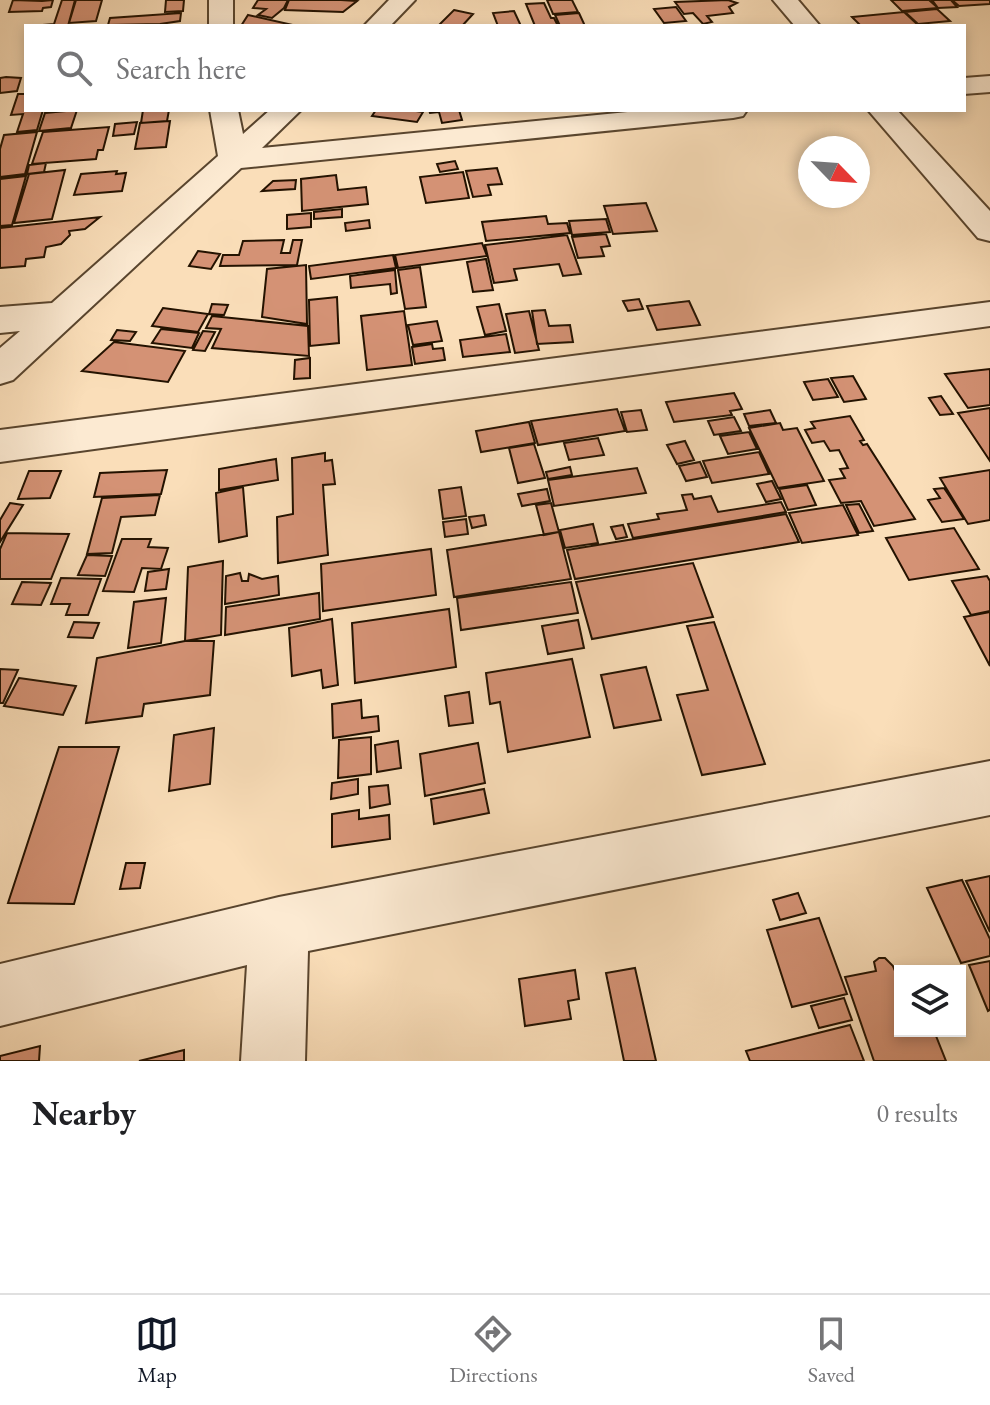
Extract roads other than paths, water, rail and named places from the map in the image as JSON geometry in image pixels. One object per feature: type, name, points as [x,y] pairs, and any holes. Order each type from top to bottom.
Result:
[{"type":"street","points":[[221,0],[221,24]]},
{"type":"street","points":[[378,24],[403,0]]},
{"type":"street","points":[[785,0],[806,24]]},
{"type":"street","points":[[966,86],[990,84]]},
{"type":"street","points":[[224,112],[234,160]]},
{"type":"street","points":[[0,370],[285,112]]},
{"type":"street","points":[[234,160],[713,112]]},
{"type":"street","points":[[884,112],[990,231]]},
{"type":"street","points":[[0,320],[64,314]]},
{"type":"street","points":[[0,446],[990,314]]},
{"type":"street","points":[[0,995],[279,927],[990,788]]},
{"type":"street","points":[[273,1061],[279,927]]}]
